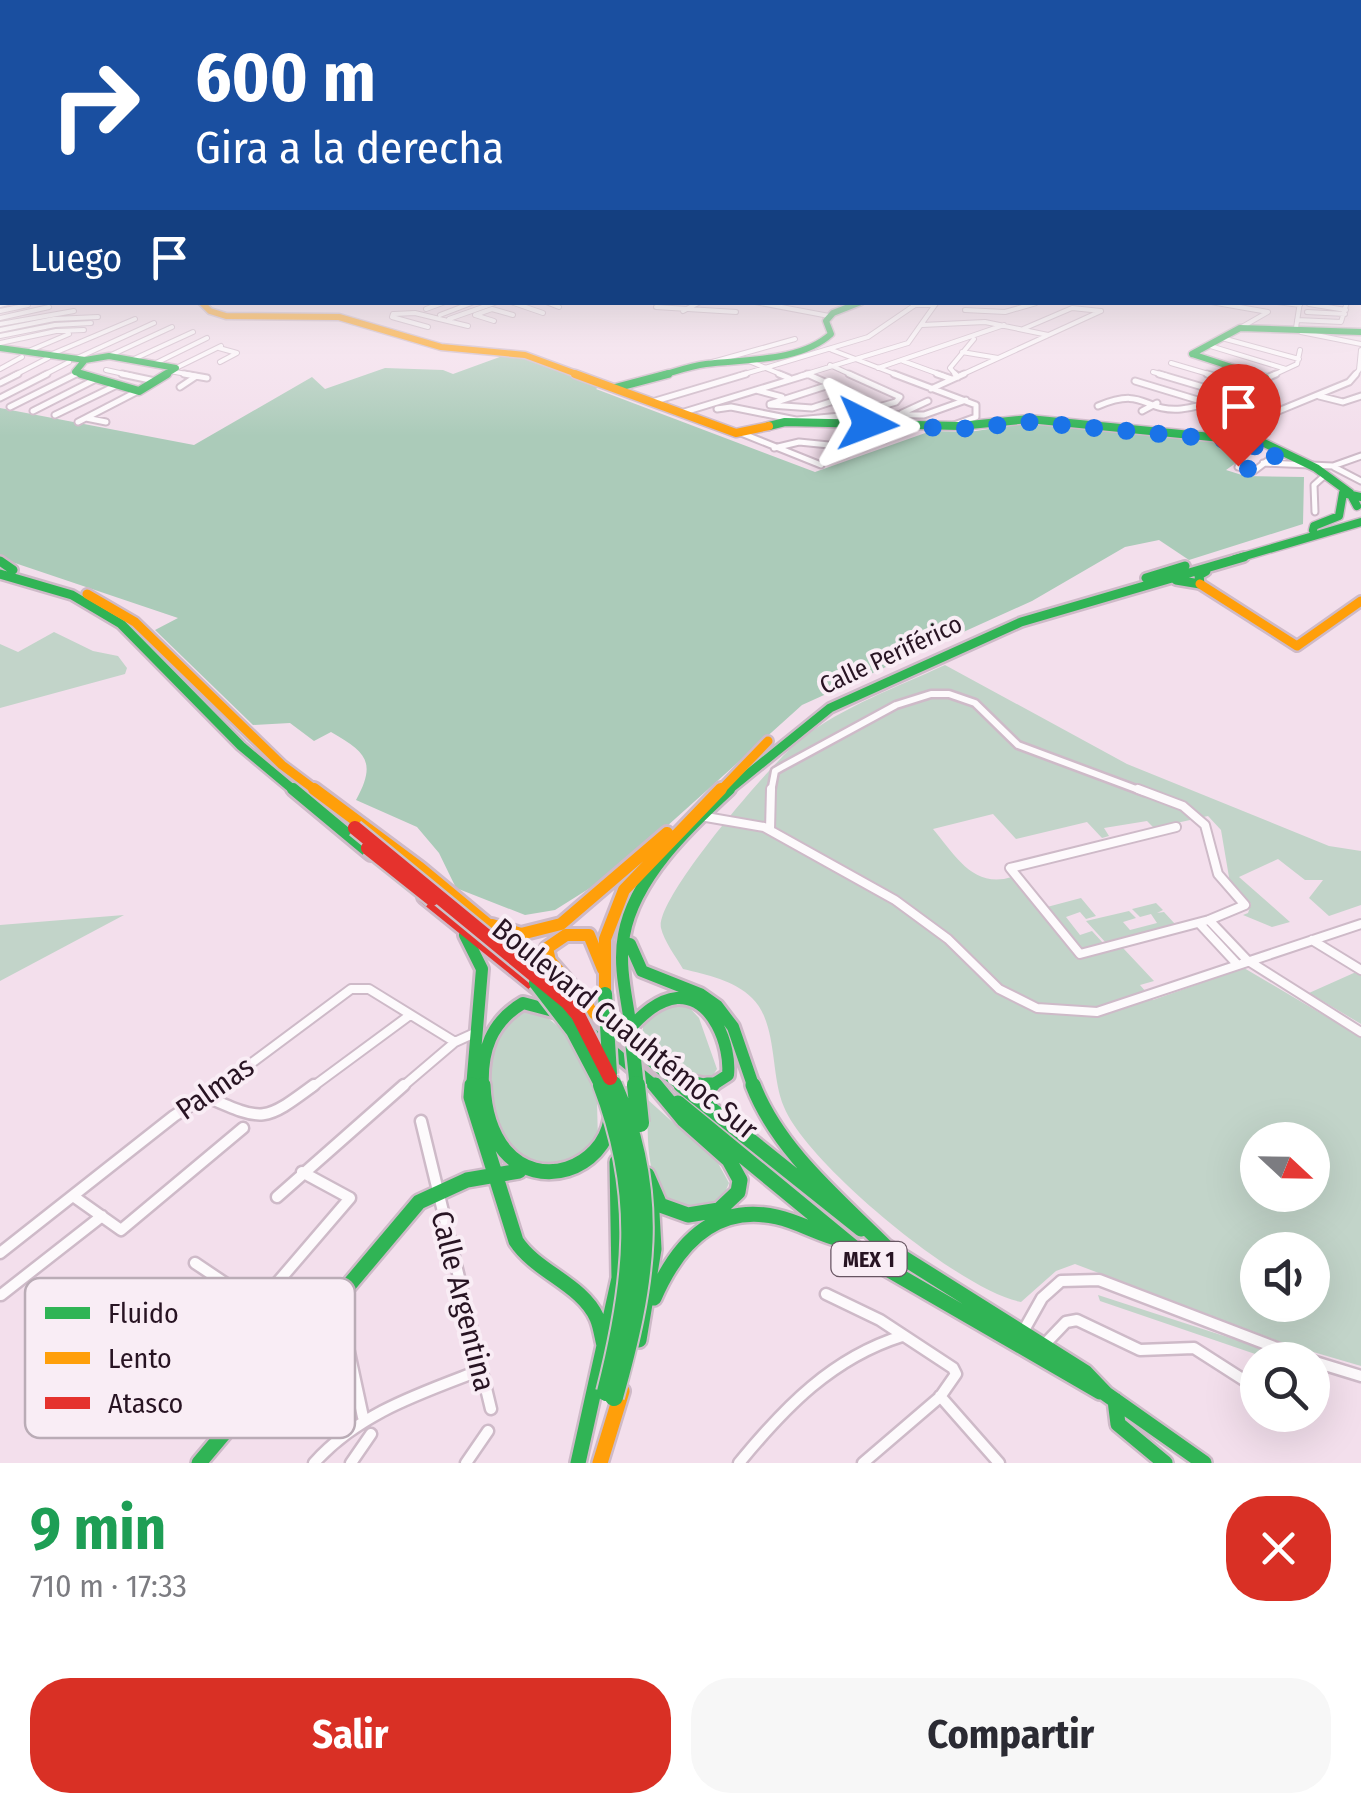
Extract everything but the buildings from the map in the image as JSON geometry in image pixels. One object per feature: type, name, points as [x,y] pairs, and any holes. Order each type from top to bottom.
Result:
[{"type":"main road","points":[[206,305],[210,311],[226,316],[336,316],[438,347],[544,360],[741,434],[795,421],[960,429],[1029,422],[1227,440],[1280,452],[1316,471],[1357,508],[1313,530]]},
{"type":"main road","points":[[616,389],[709,363],[749,361],[826,340],[830,334],[826,321],[829,316],[854,305]]},
{"type":"main road","points":[[1265,378],[1192,354],[1240,328],[1296,324],[1361,332]]},
{"type":"main road","points":[[1,335],[26,353],[50,356]]},
{"type":"main road","points":[[1,335],[77,364],[94,380],[139,391],[173,370]]},
{"type":"main road","points":[[77,364],[109,356],[173,370]]},
{"type":"main road","points":[[868,424],[954,426],[1034,420],[1257,442],[1316,471]]},
{"type":"main road","name":"Calle Periférico","points":[[645,1320],[654,1250],[625,930],[643,890],[758,748],[791,722],[869,682],[1030,613],[1313,530],[1357,508]]},
{"type":"main road","name":"Calle Periférico","points":[[582,1446],[605,1350],[619,1261],[620,1194],[604,970],[610,919],[624,890],[765,753],[830,708],[1021,622],[1298,540],[1357,508]]},
{"type":"main road","points":[[1200,584],[1198,576],[1214,566]]},
{"type":"main road","name":"Boulevard Cuauhtémoc Sur","points":[[3,568],[79,591],[112,606],[256,743],[460,927],[843,1240],[952,1309],[1110,1397],[1204,1463]]},
{"type":"main road","points":[[1163,581],[1200,584],[1298,646],[1361,601]]},
{"type":"main road","points":[[481,920],[522,934],[561,924],[704,812]]},
{"type":"main road","points":[[348,826],[567,1002],[578,1015],[620,1100],[635,1147],[643,1268],[633,1328],[610,1395],[582,1446],[578,1463]]},
{"type":"main road","name":"Boulevard Cuauhtémoc Sur","points":[[348,826],[420,868],[592,1013],[886,1247],[1086,1372],[1110,1397]]},
{"type":"main road","points":[[460,927],[482,968],[484,1101],[502,1156],[521,1171]]},
{"type":"main road","points":[[625,930],[633,961],[650,980],[702,995],[716,1004],[726,1017],[760,1100],[778,1127],[886,1247]]},
{"type":"main road","points":[[592,1013],[579,991],[550,961],[547,948],[570,933],[588,936],[604,970]]},
{"type":"main road","points":[[631,1029],[647,1007],[668,997],[694,1001],[713,1016],[730,1061],[724,1080],[704,1086],[670,1076]]},
{"type":"main road","points":[[586,1030],[546,1006],[528,1002],[502,1010],[482,1031],[470,1097],[523,1252],[589,1305],[596,1315],[605,1350]]},
{"type":"main road","points":[[648,1175],[660,1204],[690,1218],[721,1210],[734,1196],[738,1180],[734,1166],[685,1122],[657,1086]]},
{"type":"main road","points":[[355,1279],[412,1210],[435,1192],[494,1174],[521,1171],[549,1175],[598,1155],[608,1138],[612,1101]]},
{"type":"main road","points":[[494,1174],[502,1156]]},
{"type":"main road","points":[[600,1463],[645,1320],[671,1257],[689,1238],[723,1220],[749,1214],[774,1216],[843,1240]]},
{"type":"main road","points":[[604,1447],[610,1395]]},
{"type":"main road","points":[[1110,1397],[1118,1424],[1165,1463]]},
{"type":"main road","points":[[198,1463],[219,1438]]},
{"type":"street","points":[[1,335],[10,305]]},
{"type":"street","points":[[1,335],[28,305]]},
{"type":"street","points":[[426,309],[437,305]]},
{"type":"street","points":[[520,305],[543,313]]},
{"type":"street","points":[[682,311],[694,305]]},
{"type":"street","points":[[720,311],[728,305]]},
{"type":"street","points":[[771,305],[829,316]]},
{"type":"street","points":[[651,402],[872,336],[875,327],[902,316],[915,305]]},
{"type":"street","points":[[680,414],[908,343],[935,305]]},
{"type":"street","points":[[957,322],[968,305]]},
{"type":"street","points":[[965,310],[1006,312],[1028,305]]},
{"type":"street","points":[[1229,305],[1267,311],[1240,328]]},
{"type":"street","points":[[1296,324],[1300,305]]},
{"type":"street","points":[[1314,305],[1345,312]]},
{"type":"street","points":[[1296,324],[1341,322],[1347,305]]},
{"type":"street","points":[[440,315],[477,307],[512,315]]},
{"type":"street","points":[[448,319],[477,307]]},
{"type":"street","points":[[477,307],[474,314],[494,321]]},
{"type":"street","points":[[656,307],[736,312]]},
{"type":"street","points":[[1,335],[49,308]]},
{"type":"street","points":[[930,389],[1102,313],[1072,308],[1023,329]]},
{"type":"street","points":[[1,335],[74,311]]},
{"type":"street","points":[[428,327],[391,316],[407,312],[468,326]]},
{"type":"street","points":[[1307,312],[1345,312]]},
{"type":"street","points":[[1,335],[54,319],[98,317]]},
{"type":"street","points":[[0,383],[134,319]]},
{"type":"street","points":[[1,335],[91,323]]},
{"type":"street","points":[[0,398],[77,364],[154,323]]},
{"type":"street","points":[[1254,421],[1356,376],[1361,348],[1308,334],[1296,324]]},
{"type":"street","points":[[922,325],[1004,325],[1050,335]]},
{"type":"street","points":[[877,368],[1004,325]]},
{"type":"street","points":[[109,356],[172,327]]},
{"type":"street","points":[[1,335],[84,330]]},
{"type":"street","points":[[134,359],[193,332]]},
{"type":"street","points":[[0,369],[68,334]]},
{"type":"street","points":[[154,364],[207,338]]},
{"type":"street","points":[[956,378],[950,368],[974,338]]},
{"type":"street","points":[[1222,338],[1299,360]]},
{"type":"street","points":[[709,363],[794,339]]},
{"type":"street","points":[[1206,345],[1287,369]]},
{"type":"street","points":[[173,370],[219,347],[237,352],[220,362]]},
{"type":"street","points":[[830,349],[976,405],[978,413],[954,426]]},
{"type":"street","points":[[1098,406],[1127,394],[1178,410],[1287,369],[1299,360],[1300,350]]},
{"type":"street","points":[[962,352],[999,358]]},
{"type":"street","points":[[749,361],[788,378]]},
{"type":"street","points":[[902,361],[956,378]]},
{"type":"street","points":[[1171,362],[1245,385]]},
{"type":"street","points":[[10,407],[77,364]]},
{"type":"street","points":[[830,366],[900,397],[896,402],[855,414]]},
{"type":"street","points":[[106,370],[155,381]]},
{"type":"street","points":[[173,370],[206,378]]},
{"type":"street","points":[[1153,372],[1223,393]]},
{"type":"street","points":[[805,373],[865,400]]},
{"type":"street","points":[[180,387],[196,376]]},
{"type":"street","points":[[32,412],[94,380]]},
{"type":"street","points":[[1135,381],[1202,402]]},
{"type":"street","points":[[829,384],[770,406],[812,408],[852,395]]},
{"type":"street","points":[[54,415],[117,385]]},
{"type":"street","points":[[754,389],[789,397]]},
{"type":"street","points":[[78,422],[139,391]]},
{"type":"street","points":[[1317,395],[1343,402],[1361,396]]},
{"type":"street","points":[[717,410],[728,407],[795,421],[855,414],[924,415],[967,399]]},
{"type":"street","points":[[898,415],[928,402]]},
{"type":"street","points":[[1142,411],[1157,403]]},
{"type":"street","points":[[84,418],[106,422]]},
{"type":"street","points":[[741,434],[821,465]]},
{"type":"street","points":[[774,448],[802,439],[835,448],[849,447]]},
{"type":"street","points":[[1240,460],[1238,467],[1252,471],[1280,452]]},
{"type":"street","points":[[1263,463],[1316,471],[1361,456]]},
{"type":"street","points":[[1333,466],[1361,481]]},
{"type":"street","points":[[1315,512],[1316,471]]},
{"type":"street","points":[[770,830],[775,818],[770,792],[775,771],[898,704],[922,695],[948,693],[981,706],[1005,738],[1018,745],[1183,806],[1212,833],[1218,875],[1245,905],[1208,920],[1080,954],[1010,868],[1176,827]]},
{"type":"street","points":[[704,812],[770,830],[798,850],[876,888],[927,922],[998,992],[1022,1006],[1060,1015],[1098,1012],[1361,924]]},
{"type":"street","points":[[1208,920],[1242,962]]},
{"type":"street","points":[[1198,922],[1242,962],[1361,1032]]},
{"type":"street","points":[[1311,940],[1361,970]]},
{"type":"street","name":"Palmas","points":[[0,1253],[174,1116],[206,1097],[351,989],[360,987],[410,1014]]},
{"type":"street","points":[[206,1097],[252,1117],[276,1113],[410,1014],[456,1042]]},
{"type":"street","points":[[277,1197],[456,1042],[482,1031]]},
{"type":"street","name":"Calle Argentina","points":[[421,1121],[435,1192],[491,1409]]},
{"type":"street","points":[[73,1196],[121,1230],[243,1128]]},
{"type":"street","points":[[281,1278],[350,1198],[302,1172]]},
{"type":"street","points":[[1,1295],[102,1216]]},
{"type":"street","points":[[195,1263],[218,1278]]},
{"type":"street","points":[[1023,1333],[1042,1298],[1061,1281],[1099,1280],[1261,1342]]},
{"type":"street","points":[[826,1294],[903,1335],[953,1368],[954,1380],[940,1396],[872,1451],[863,1463]]},
{"type":"street","points":[[1044,1346],[1066,1322],[1077,1320],[1140,1350],[1194,1348],[1240,1377]]},
{"type":"street","points":[[739,1463],[784,1408],[872,1342],[903,1335]]},
{"type":"street","points":[[1330,1367],[1361,1376]]},
{"type":"street","points":[[355,1423],[482,1370]]},
{"type":"street","points":[[355,1379],[363,1417]]},
{"type":"street","points":[[940,1396],[999,1463]]},
{"type":"street","points":[[466,1463],[488,1430]]},
{"type":"street","points":[[351,1463],[371,1434]]},
{"type":"street","points":[[314,1463],[335,1438]]},
{"type":"green space","points":[[511,353],[601,385],[596,389],[815,472],[931,431],[969,432],[1029,423],[1223,443],[1250,453],[1226,470],[1245,476],[1304,477],[1303,524],[1189,560],[1159,540],[1125,547],[1032,601],[802,705],[617,871],[555,910],[525,915],[456,888],[439,853],[417,827],[356,800],[367,767],[353,746],[331,732],[314,741],[290,723],[253,725],[155,630],[178,618],[0,558],[0,408],[194,445],[312,377],[325,389],[385,368],[443,370],[453,374]]},
{"type":"green space","points":[[54,632],[93,651],[118,656],[127,668],[125,674],[0,708],[0,644],[18,652]]},
{"type":"green space","points":[[945,665],[1127,764],[1329,846],[1361,851],[1361,905],[1329,916],[1309,898],[1323,880],[1305,880],[1278,859],[1239,877],[1290,922],[1272,927],[1243,915],[1251,904],[1230,883],[1221,830],[1208,816],[1154,828],[1147,821],[1104,828],[1109,836],[1102,838],[1087,822],[1016,839],[993,814],[933,829],[957,859],[976,874],[998,879],[1012,877],[1077,959],[1123,948],[1154,981],[1140,985],[1153,1000],[1244,968],[1361,1037],[1361,1366],[1330,1357],[1330,1342],[1281,1342],[1075,1264],[1056,1271],[1021,1302],[995,1293],[962,1275],[889,1222],[822,1160],[798,1131],[784,1107],[770,1035],[760,1009],[752,998],[729,982],[683,969],[661,928],[676,889],[743,800],[801,739],[853,707]]},
{"type":"green space","points":[[1081,898],[1096,916],[1086,919],[1080,912],[1066,917],[1080,935],[1092,931],[1104,944],[1081,950],[1047,907]]},
{"type":"green space","points":[[1156,903],[1163,910],[1157,913],[1164,912],[1175,924],[1106,943],[1086,921],[1129,911],[1136,918],[1123,922],[1130,930],[1157,923],[1151,914],[1140,917],[1132,909]]},
{"type":"green space","points":[[124,915],[0,981],[0,925]]},
{"type":"green space","points":[[1356,972],[1361,975],[1361,1024],[1309,993]]},
{"type":"green space","points":[[663,1004],[688,1006],[699,1018],[717,1069],[710,1080],[686,1078],[644,1047],[645,1022]]},
{"type":"green space","points":[[516,1008],[541,1012],[593,1056],[596,1064],[598,1141],[589,1151],[568,1162],[545,1164],[509,1156],[487,1095],[492,1031]]},
{"type":"green space","points":[[647,1099],[718,1163],[729,1183],[721,1202],[688,1214],[662,1194],[651,1166]]},
{"type":"green space","points":[[1098,1295],[1243,1342],[1240,1349],[1100,1301]]},
{"type":"traffic: fast","points":[[615,388],[700,365],[789,354],[821,343],[831,334],[826,321],[833,313],[853,305]]},
{"type":"traffic: fast","points":[[1192,354],[1240,328],[1361,332]]},
{"type":"traffic: fast","points":[[0,348],[85,360]]},
{"type":"traffic: fast","points":[[1192,354],[1265,378]]},
{"type":"traffic: fast","points":[[109,356],[176,368],[139,391],[75,372],[85,360],[109,356]]},
{"type":"traffic: fast","points":[[769,426],[785,422],[960,426],[1029,419],[1262,442],[1316,468],[1350,493],[1357,506]]},
{"type":"traffic: fast","points":[[1313,530],[1314,526],[1339,516],[1343,493],[1361,497]]},
{"type":"traffic: fast","points":[[631,1029],[622,948],[627,922],[639,894],[659,864],[714,803],[804,726],[830,708],[1021,622],[1361,522]]},
{"type":"traffic: fast","points":[[0,561],[13,570]]},
{"type":"traffic: fast","points":[[1146,578],[1185,566]]},
{"type":"traffic: fast","points":[[1176,580],[1200,584],[1199,575],[1206,571]]},
{"type":"traffic: fast","points":[[0,574],[72,595],[121,624],[241,746],[371,854]]},
{"type":"traffic: fast","points":[[465,935],[482,969],[471,1097],[504,1208],[516,1241],[528,1259],[578,1294],[596,1315],[605,1349]]},
{"type":"traffic: fast","points":[[630,944],[642,971],[700,994],[726,1016],[755,1091],[773,1123],[819,1179],[886,1247]]},
{"type":"traffic: fast","points":[[536,983],[573,1031],[600,1079],[619,1127],[629,1177],[629,1281],[606,1392]]},
{"type":"traffic: fast","points":[[605,994],[610,1074]]},
{"type":"traffic: fast","points":[[599,1017],[671,1077],[711,1086],[728,1075],[722,1035],[710,1014],[688,999],[665,1001],[631,1027]]},
{"type":"traffic: fast","points":[[557,1012],[523,1003],[498,1021],[487,1045],[482,1072],[491,1128],[504,1151],[523,1166],[547,1173],[576,1167],[590,1159],[604,1143],[611,1120]]},
{"type":"traffic: fast","points":[[587,1030],[651,1080],[684,1120],[729,1160],[740,1180],[738,1192],[719,1210],[688,1215],[660,1205],[647,1175]]},
{"type":"traffic: fast","points":[[631,1031],[640,1123]]},
{"type":"traffic: fast","points":[[610,1078],[636,1155],[644,1237],[639,1304],[614,1397]]},
{"type":"traffic: fast","points":[[675,1080],[861,1229]]},
{"type":"traffic: fast","points":[[678,1103],[863,1255],[1100,1392]]},
{"type":"traffic: fast","points":[[578,1463],[619,1278],[617,1162]]},
{"type":"traffic: fast","points":[[355,1278],[419,1202],[467,1180],[519,1171]]},
{"type":"traffic: fast","points":[[639,1340],[654,1249],[651,1195]]},
{"type":"traffic: fast","points":[[654,1298],[685,1244],[715,1221],[733,1215],[777,1217],[843,1240]]},
{"type":"traffic: fast","points":[[883,1245],[1085,1372],[1106,1394],[1204,1463]]},
{"type":"traffic: fast","points":[[1115,1400],[1118,1424],[1165,1463]]},
{"type":"traffic: fast","points":[[199,1463],[220,1438]]},
{"type":"traffic: slow","points":[[204,305],[226,316],[339,317],[441,347],[525,355],[736,433],[769,426]]},
{"type":"traffic: slow","points":[[1200,584],[1297,646],[1361,601]]},
{"type":"traffic: slow","points":[[87,594],[135,622],[282,765],[420,868],[599,1017]]},
{"type":"traffic: slow","points":[[605,994],[605,939],[624,890],[768,741]]},
{"type":"traffic: slow","points":[[492,925],[521,934],[561,924],[667,833]]},
{"type":"traffic: slow","points":[[588,1005],[550,961],[547,948],[566,935],[589,935],[603,969]]},
{"type":"traffic: slow","points":[[600,1463],[622,1391]]},
{"type":"traffic: jam","points":[[355,828],[567,1002],[578,1015],[610,1078]]},
{"type":"traffic: jam","points":[[368,848],[432,899]]},
{"type":"traffic: jam","points":[[424,897],[538,989]]},
{"type":"route","points":[[868,424],[960,429],[1029,422],[1227,440],[1260,444],[1280,452],[1256,471],[1238,466]]}]
